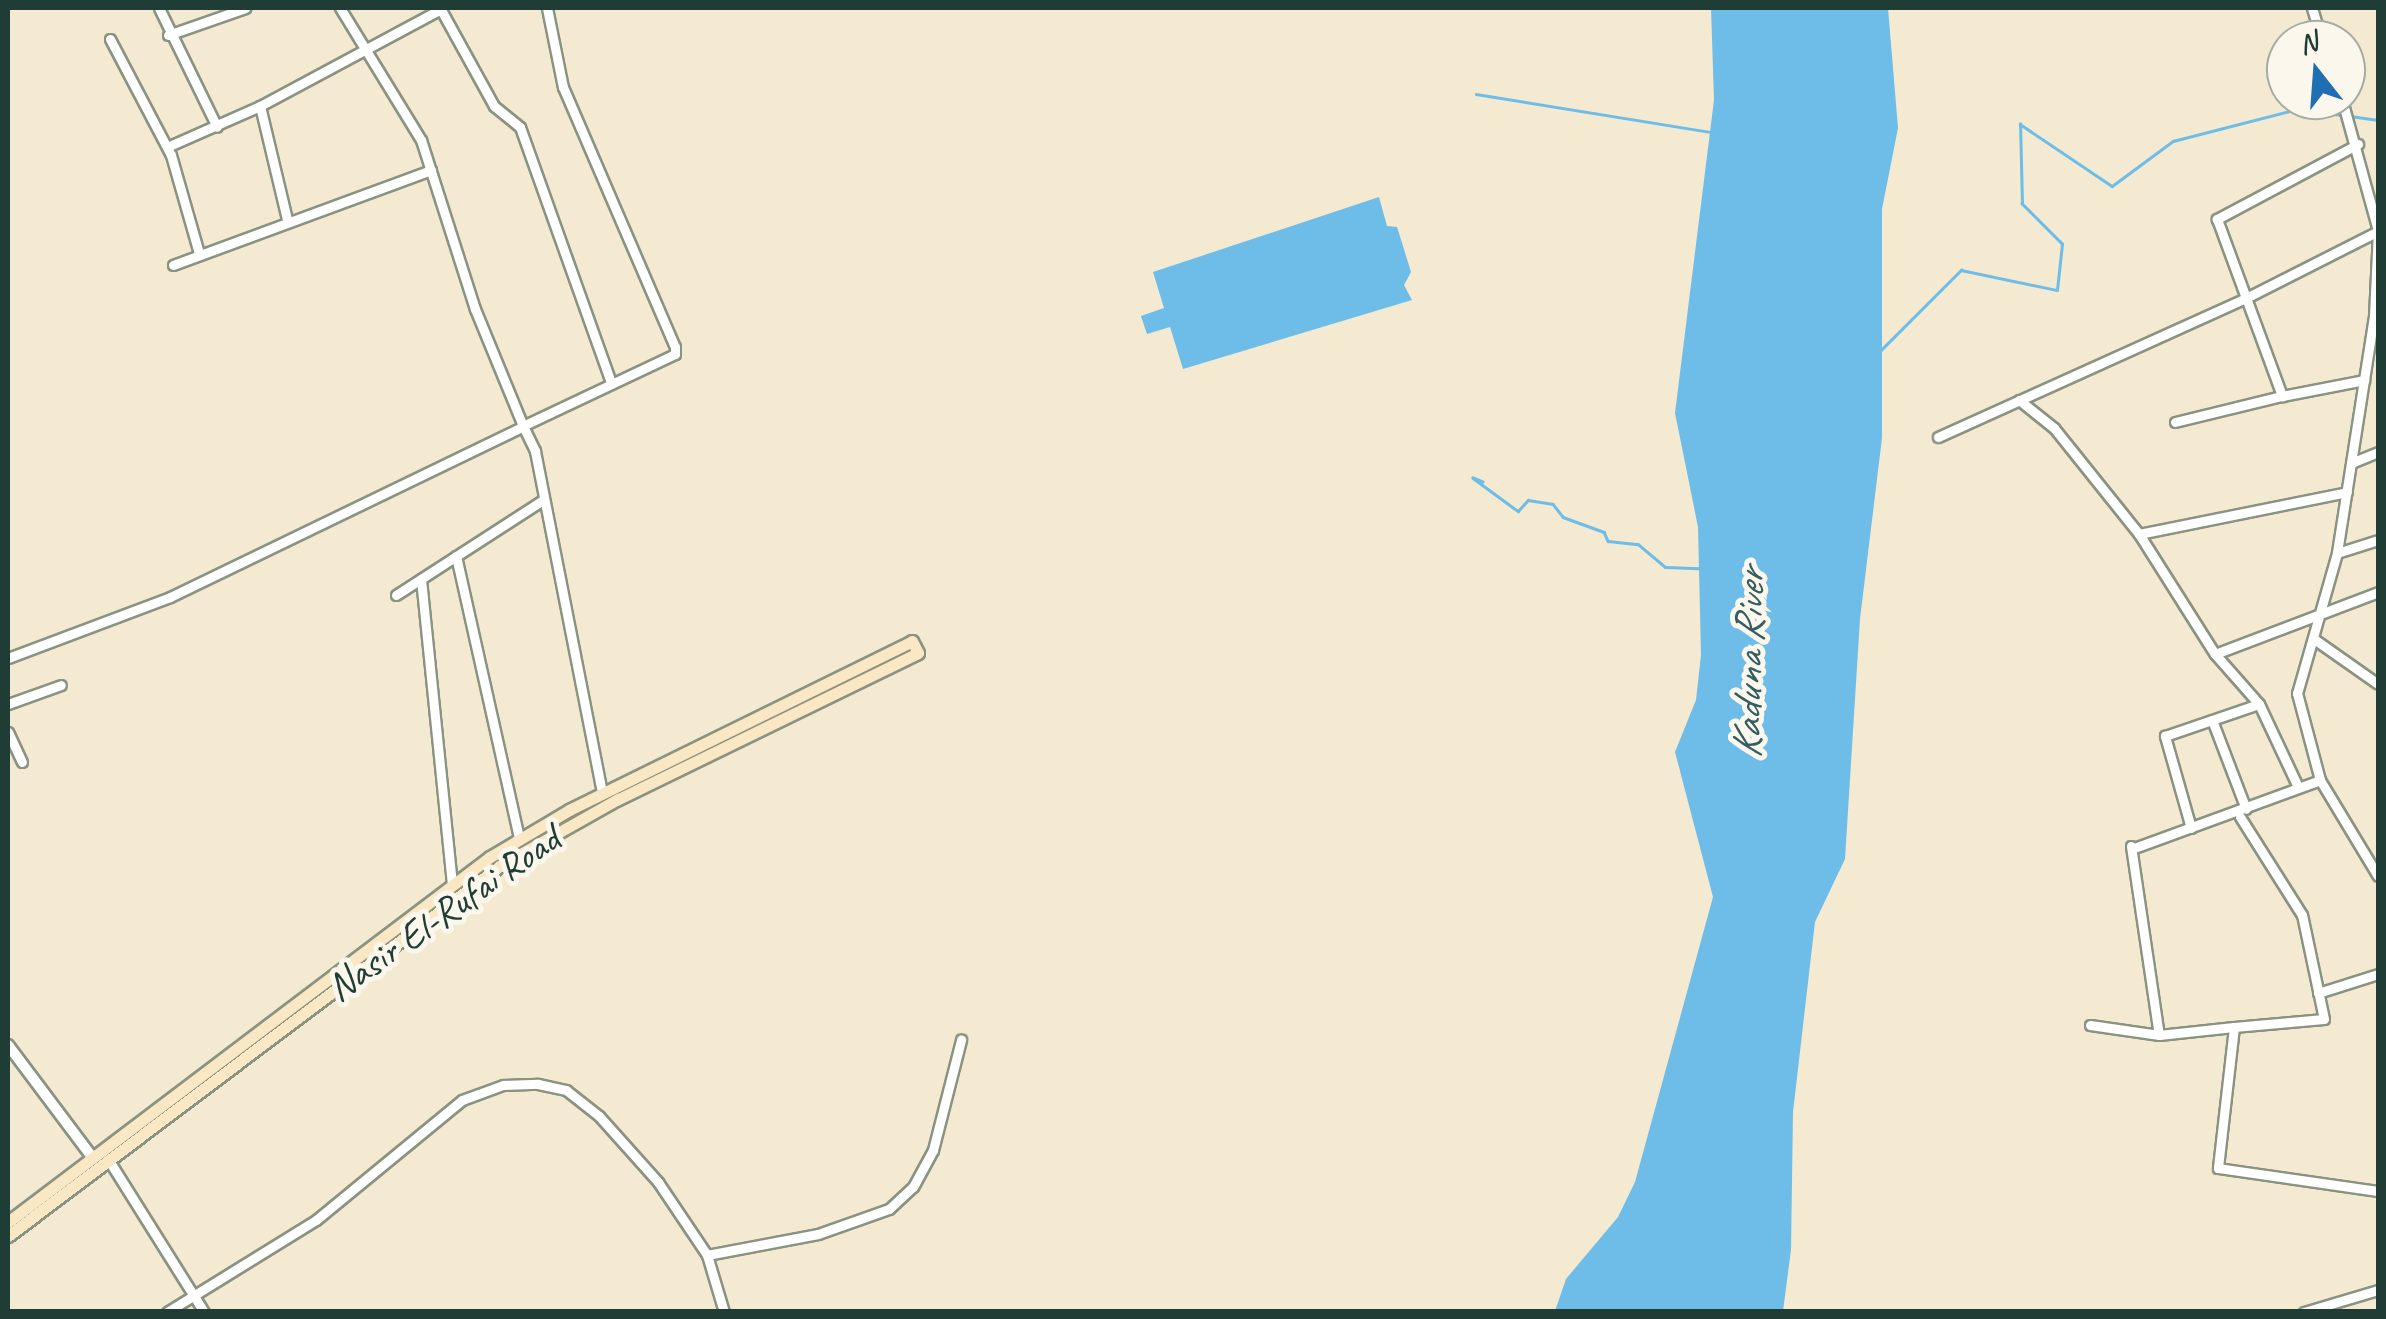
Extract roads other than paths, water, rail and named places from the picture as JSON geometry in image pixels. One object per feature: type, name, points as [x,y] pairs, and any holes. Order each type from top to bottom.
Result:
[{"type":"main road","points":[[754,726],[912,641],[918,653]]},
{"type":"main road","name":"Nasir El-Rufai Road","points":[[8,1236],[452,884],[519,839],[602,793],[754,726]]},
{"type":"main road","name":"Nasir El-Rufai Road","points":[[8,1222],[323,988],[539,840],[754,726]]},
{"type":"street","points":[[159,8],[168,36],[217,127]]},
{"type":"street","points":[[168,36],[245,8]]},
{"type":"street","points":[[340,8],[368,50],[431,170],[474,309],[535,451],[602,793]]},
{"type":"street","points":[[167,147],[260,106],[440,8],[494,106],[520,126],[611,382]]},
{"type":"street","points":[[8,658],[170,596],[675,354],[563,87],[547,8]]},
{"type":"street","points":[[110,38],[167,147],[199,253]]},
{"type":"street","points":[[260,106],[287,219]]},
{"type":"street","points":[[2349,120],[2378,231],[2376,316],[2337,553],[2297,693],[2320,780],[2378,876]]},
{"type":"street","points":[[2282,396],[2217,219],[2356,139]]},
{"type":"street","points":[[172,265],[287,219],[431,170]]},
{"type":"street","points":[[1938,437],[2248,297],[2378,231]]},
{"type":"street","points":[[2175,422],[2364,380]]},
{"type":"street","points":[[2019,400],[2054,428],[2138,534],[2216,654],[2258,704],[2298,787]]},
{"type":"street","points":[[2351,463],[2378,452]]},
{"type":"street","points":[[2138,534],[2347,492]]},
{"type":"street","points":[[396,596],[543,500]]},
{"type":"street","points":[[2337,553],[2378,540]]},
{"type":"street","points":[[456,556],[519,839]]},
{"type":"street","points":[[421,580],[452,884]]},
{"type":"street","points":[[2216,654],[2378,592]]},
{"type":"street","points":[[2314,638],[2378,684]]},
{"type":"street","points":[[8,704],[62,685]]},
{"type":"street","points":[[2191,828],[2166,736],[2258,704]]},
{"type":"street","points":[[2090,1025],[2159,1034],[2324,1019],[2302,916],[2243,813],[2212,720]]},
{"type":"street","points":[[8,732],[22,762]]},
{"type":"street","points":[[2159,1034],[2134,847],[2243,813],[2320,780]]},
{"type":"street","points":[[2318,993],[2378,974]]},
{"type":"street","points":[[2234,1027],[2218,1168],[2378,1188]]},
{"type":"street","points":[[707,1255],[818,1234],[889,1208],[913,1187],[933,1150],[961,1040]]},
{"type":"street","points":[[8,1046],[92,1157]]},
{"type":"street","points":[[167,1312],[316,1220],[462,1100],[503,1086],[566,1090],[598,1116],[658,1182],[707,1255],[724,1312]]},
{"type":"street","points":[[108,1159],[204,1312]]},
{"type":"street","points":[[2304,1312],[2378,1290]]},
{"type":"water","name":"Kaduna River","points":[[1711,8],[1888,8],[1898,128],[1882,209],[1882,438],[1860,619],[1845,859],[1815,922],[1793,1112],[1791,1250],[1783,1311],[1555,1311],[1566,1279],[1618,1217],[1635,1182],[1713,897],[1675,752],[1696,700],[1701,655],[1698,527],[1675,413],[1714,100]]},
{"type":"water","points":[[1379,197],[1387,226],[1397,227],[1411,272],[1404,285],[1412,300],[1183,369],[1170,327],[1147,334],[1141,316],[1164,308],[1153,272]]},
{"type":"waterway","points":[[1476,94],[1711,132]]},
{"type":"waterway","points":[[1880,351],[1961,270],[2057,290],[2062,244],[2022,204],[2020,124],[2112,186],[2173,141],[2266,117]]},
{"type":"waterway","points":[[2366,118],[2378,120]]},
{"type":"waterway","points":[[1483,482],[1473,478],[1518,511],[1528,500],[1553,504],[1563,517],[1604,532],[1608,541],[1638,544],[1665,567],[1699,568]]}]
